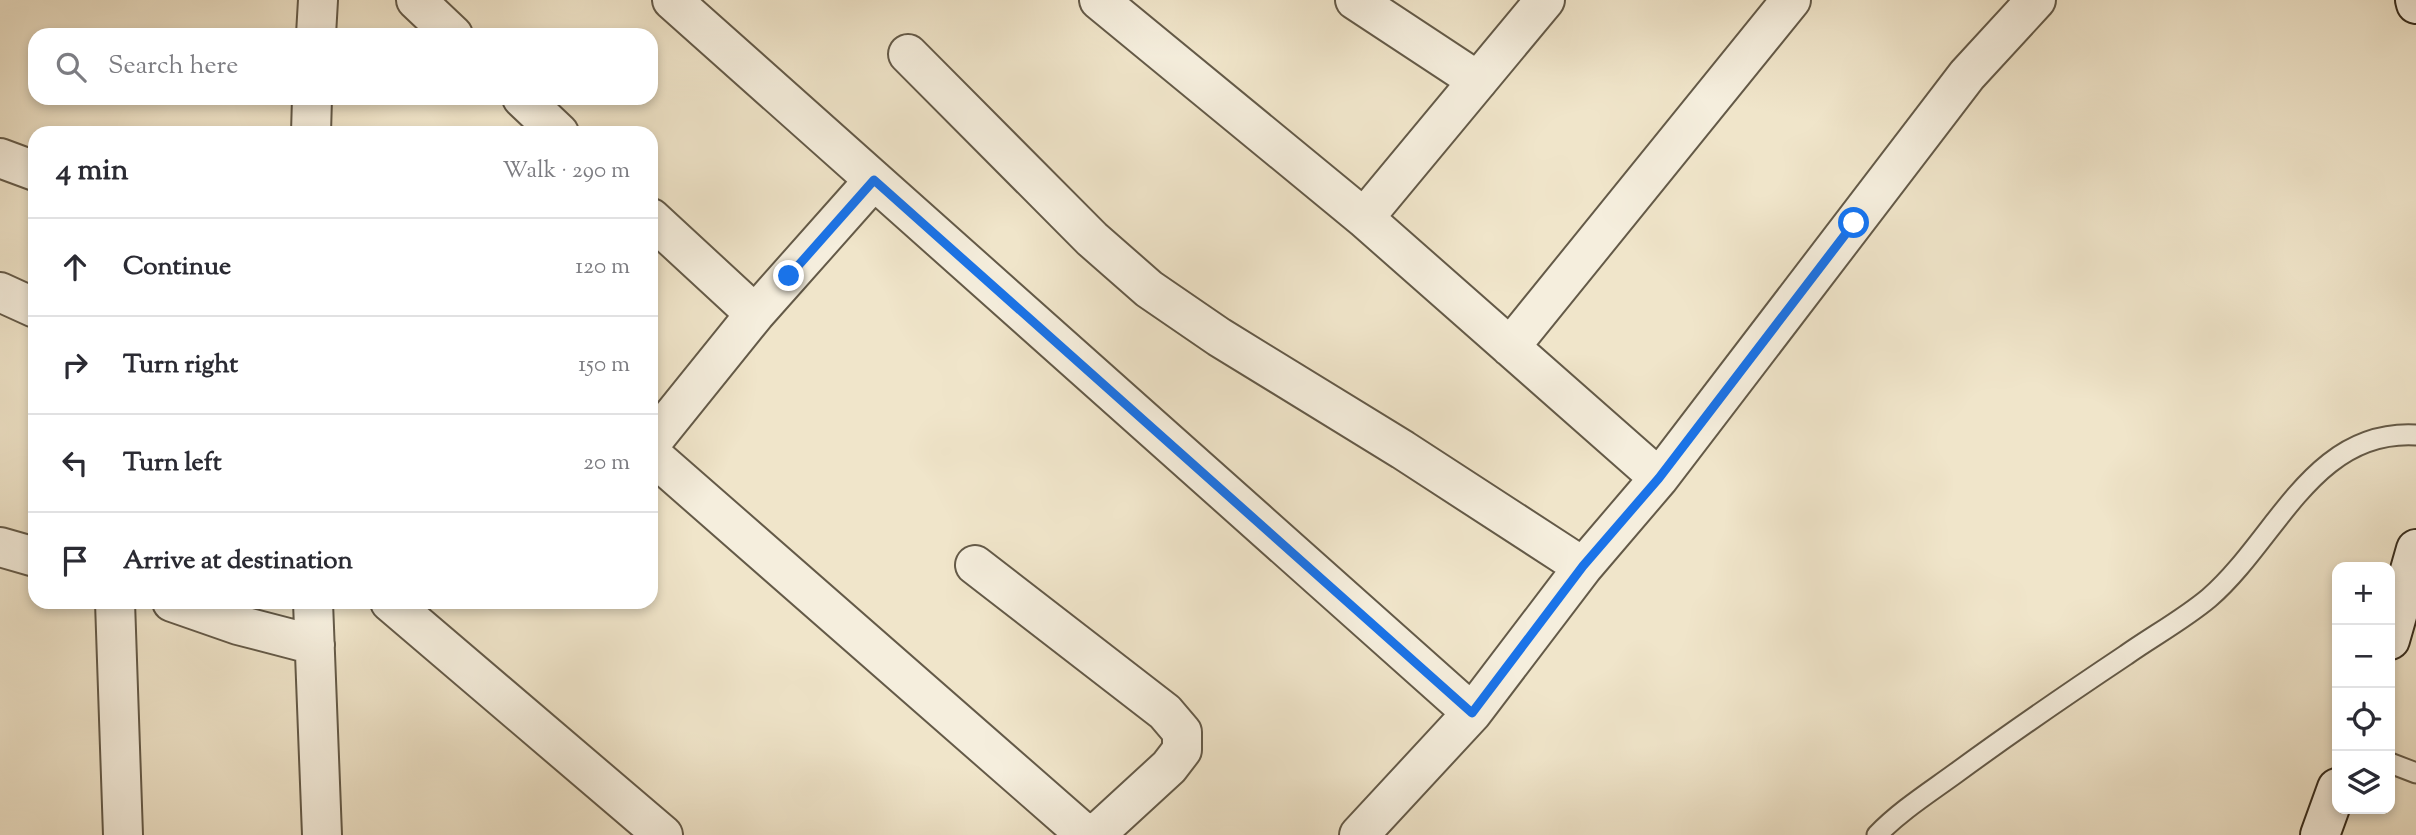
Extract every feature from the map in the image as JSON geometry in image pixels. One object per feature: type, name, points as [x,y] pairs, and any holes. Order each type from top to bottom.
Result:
[{"type":"street","points":[[316,28],[318,0]]},
{"type":"street","points":[[416,0],[446,28]]},
{"type":"street","points":[[672,0],[1472,713]]},
{"type":"street","points":[[1098,0],[1364,218],[1659,478]]},
{"type":"street","points":[[1355,0],[1478,81]]},
{"type":"street","points":[[1364,218],[1545,0]]},
{"type":"street","points":[[1510,347],[1791,0]]},
{"type":"street","points":[[1359,835],[1472,713],[1583,566],[1659,478],[1967,75],[2036,0]]},
{"type":"street","points":[[908,54],[1092,239],[1149,289],[1583,566]]},
{"type":"street","points":[[529,105],[552,126]]},
{"type":"street","points":[[0,158],[28,168]]},
{"type":"street","points":[[658,434],[755,314],[874,180]]},
{"type":"street","points":[[658,224],[755,314]]},
{"type":"street","points":[[0,292],[28,305]]},
{"type":"street","points":[[658,460],[1086,835]]},
{"type":"street","points":[[0,547],[28,555]]},
{"type":"street","points":[[2394,625],[2416,549]]},
{"type":"street","points":[[975,565],[1165,712],[1182,732],[1182,750],[1169,766],[1095,835]]},
{"type":"street","points":[[115,609],[123,835]]},
{"type":"street","points":[[192,609],[238,625],[315,645]]},
{"type":"street","points":[[313,609],[321,835]]},
{"type":"street","points":[[398,609],[663,835]]},
{"type":"street","points":[[2320,835],[2332,802]]},
{"type":"lane","points":[[1877,835],[1924,796],[2011,733],[2208,599],[2238,570],[2315,473],[2356,443],[2393,433],[2416,435]]},
{"type":"lane","points":[[2395,765],[2416,774]]},
{"type":"route","points":[[789,276],[874,180],[1472,713],[1583,566],[1659,478],[1854,223]]}]
